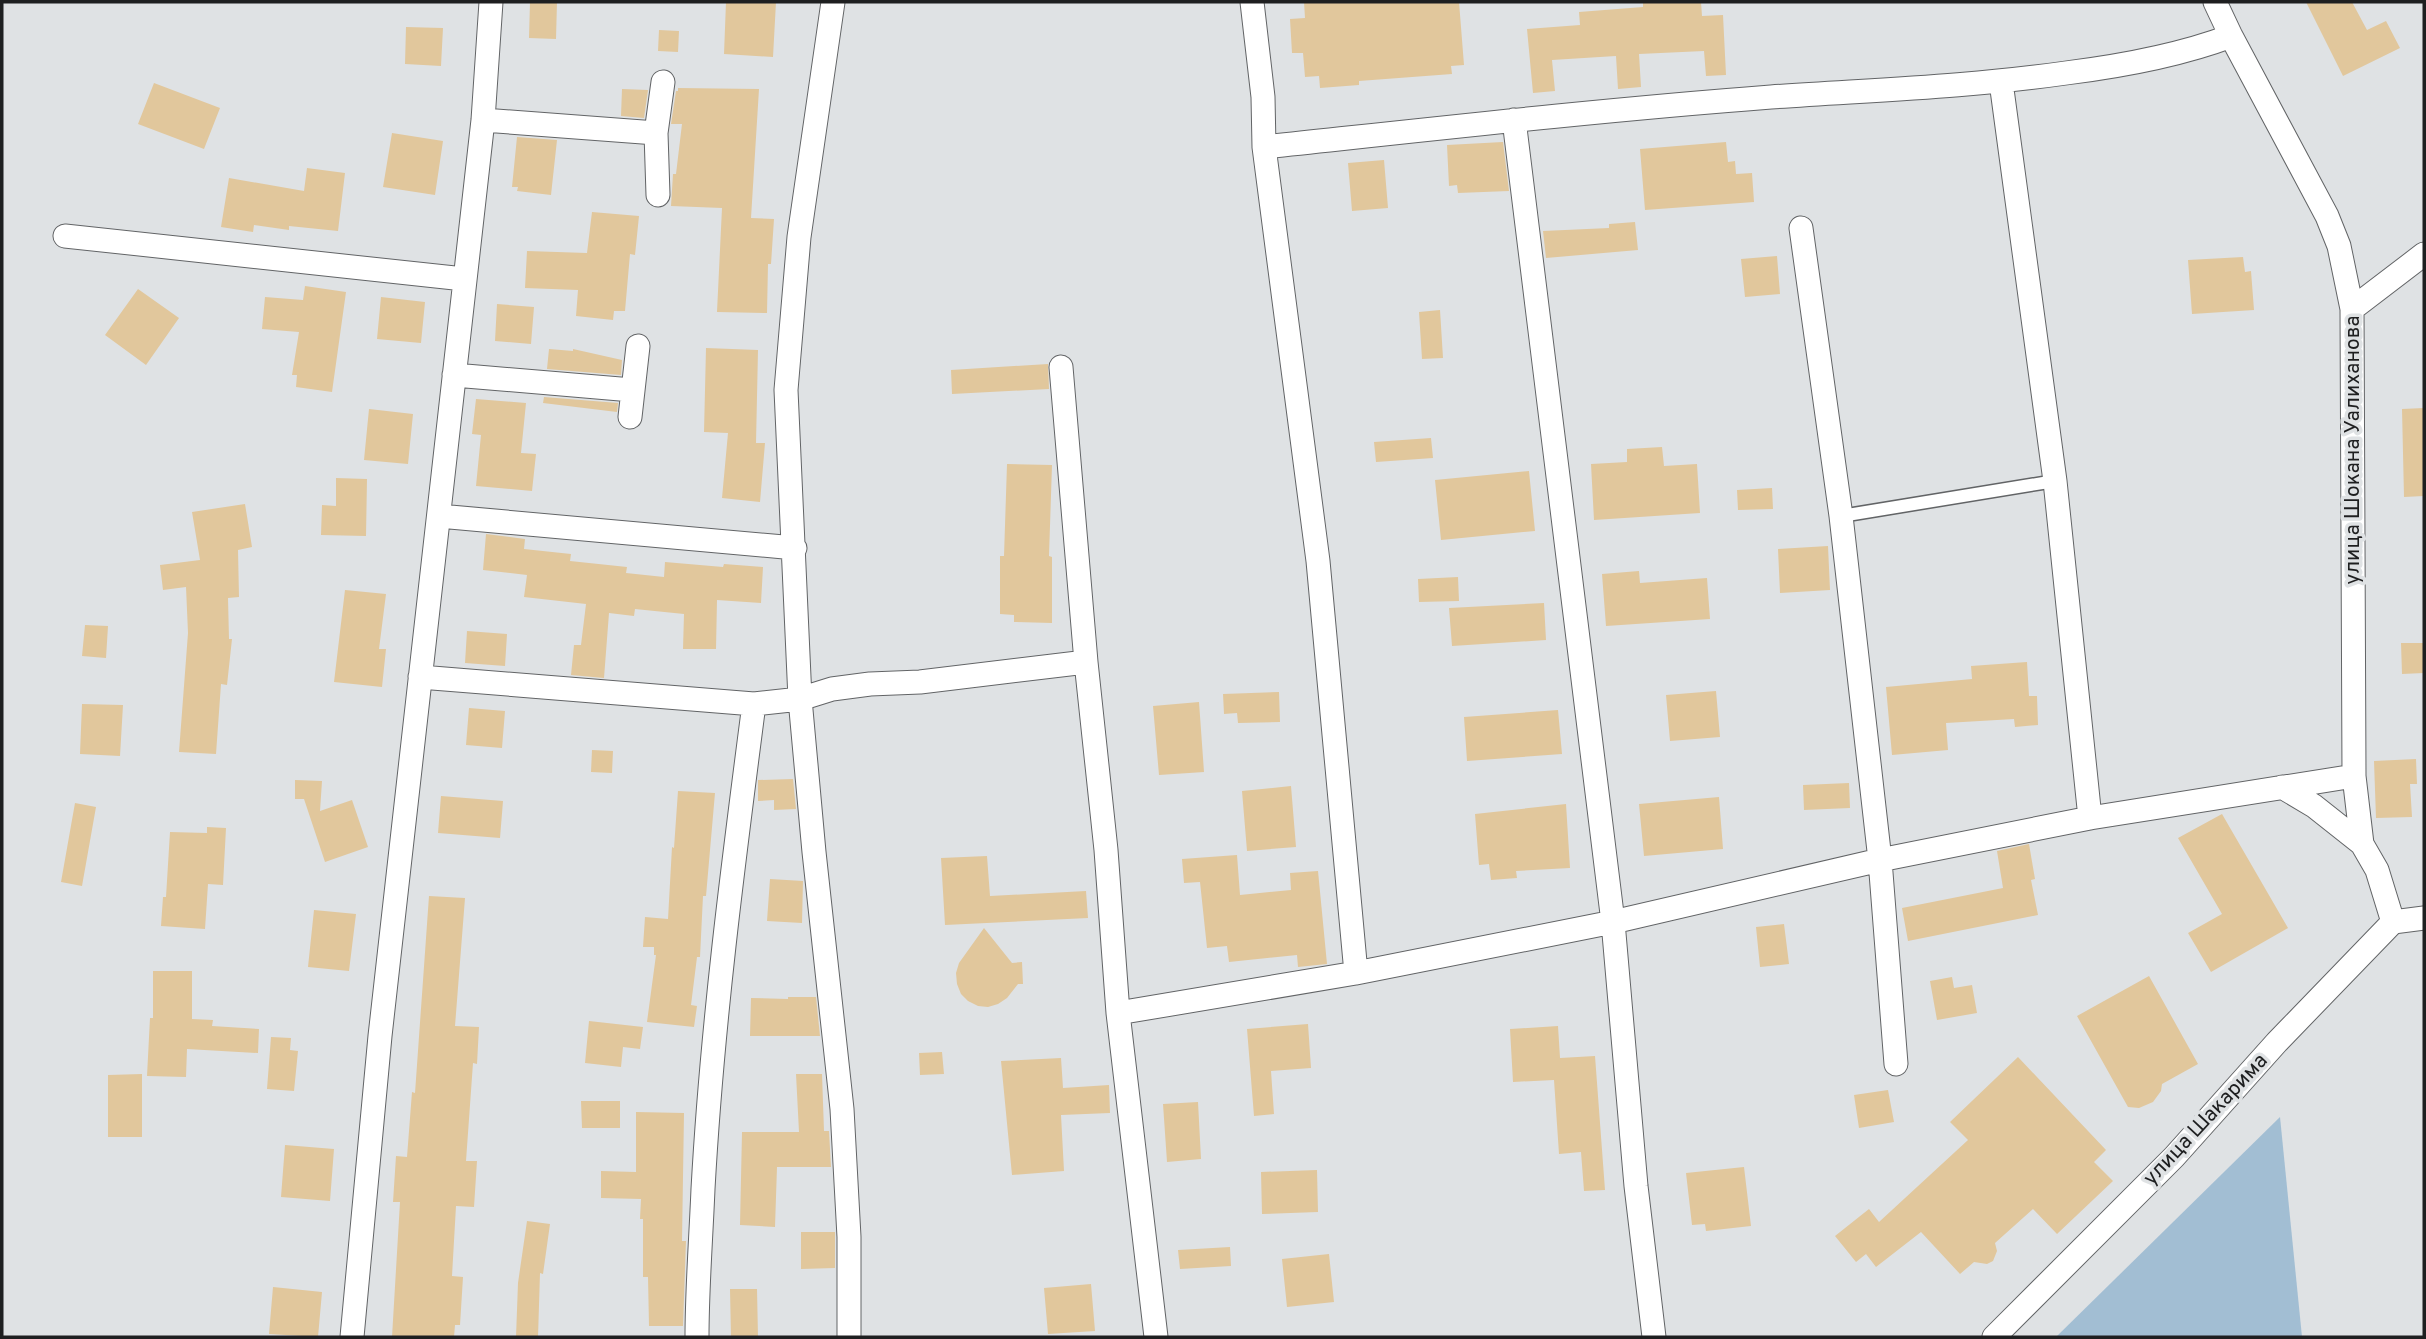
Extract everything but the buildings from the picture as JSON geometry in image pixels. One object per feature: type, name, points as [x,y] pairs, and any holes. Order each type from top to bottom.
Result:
[{"type":"street","points":[[352,1337],[380,1036],[483,120],[491,2]]},
{"type":"street","points":[[833,2],[799,237],[786,390],[800,699],[842,1109],[849,1237],[849,1337]]},
{"type":"street","points":[[1252,2],[1263,97],[1264,147],[1318,561],[1356,973]]},
{"type":"street","name":"улица Шокана Уалиханова","points":[[2215,2],[2327,216],[2339,246],[2353,309],[2354,776],[2362,845],[2376,870],[2393,922]]},
{"type":"street","points":[[1264,147],[1514,120],[1784,96],[2001,82],[2121,66],[2231,36]]},
{"type":"street","points":[[658,195],[656,133],[663,82]]},
{"type":"street","points":[[2001,82],[2055,481],[2090,818]]},
{"type":"street","points":[[483,120],[656,133]]},
{"type":"street","points":[[1514,120],[1613,922],[1636,1186],[1654,1337]]},
{"type":"street","points":[[1801,228],[1841,516],[1880,860],[1896,1064]]},
{"type":"street","points":[[65,236],[464,279]]},
{"type":"street","points":[[2353,309],[2424,254]]},
{"type":"street","points":[[630,417],[638,346]]},
{"type":"street","points":[[1061,368],[1086,662],[1106,850],[1118,1013],[1156,1337]]},
{"type":"street","points":[[454,374],[632,390]]},
{"type":"street","points":[[439,516],[795,548]]},
{"type":"street","points":[[420,677],[754,704],[800,699],[832,689],[870,684],[920,682],[1086,662]]},
{"type":"street","points":[[697,1337],[707,1116],[728,902],[754,704]]},
{"type":"street","points":[[1118,1013],[1356,973],[1613,922],[1880,860],[2090,818],[2354,776]]},
{"type":"street","points":[[2283,787],[2315,806],[2362,845]]},
{"type":"street","points":[[2393,922],[2424,918]]},
{"type":"street","name":"улица Шакарима","points":[[1994,1337],[2174,1157],[2277,1042],[2393,922]]},
{"type":"lane","points":[[1841,516],[2055,481]]},
{"type":"shaded area","points":[[2280,1117],[2302,1337],[2056,1337]]}]
